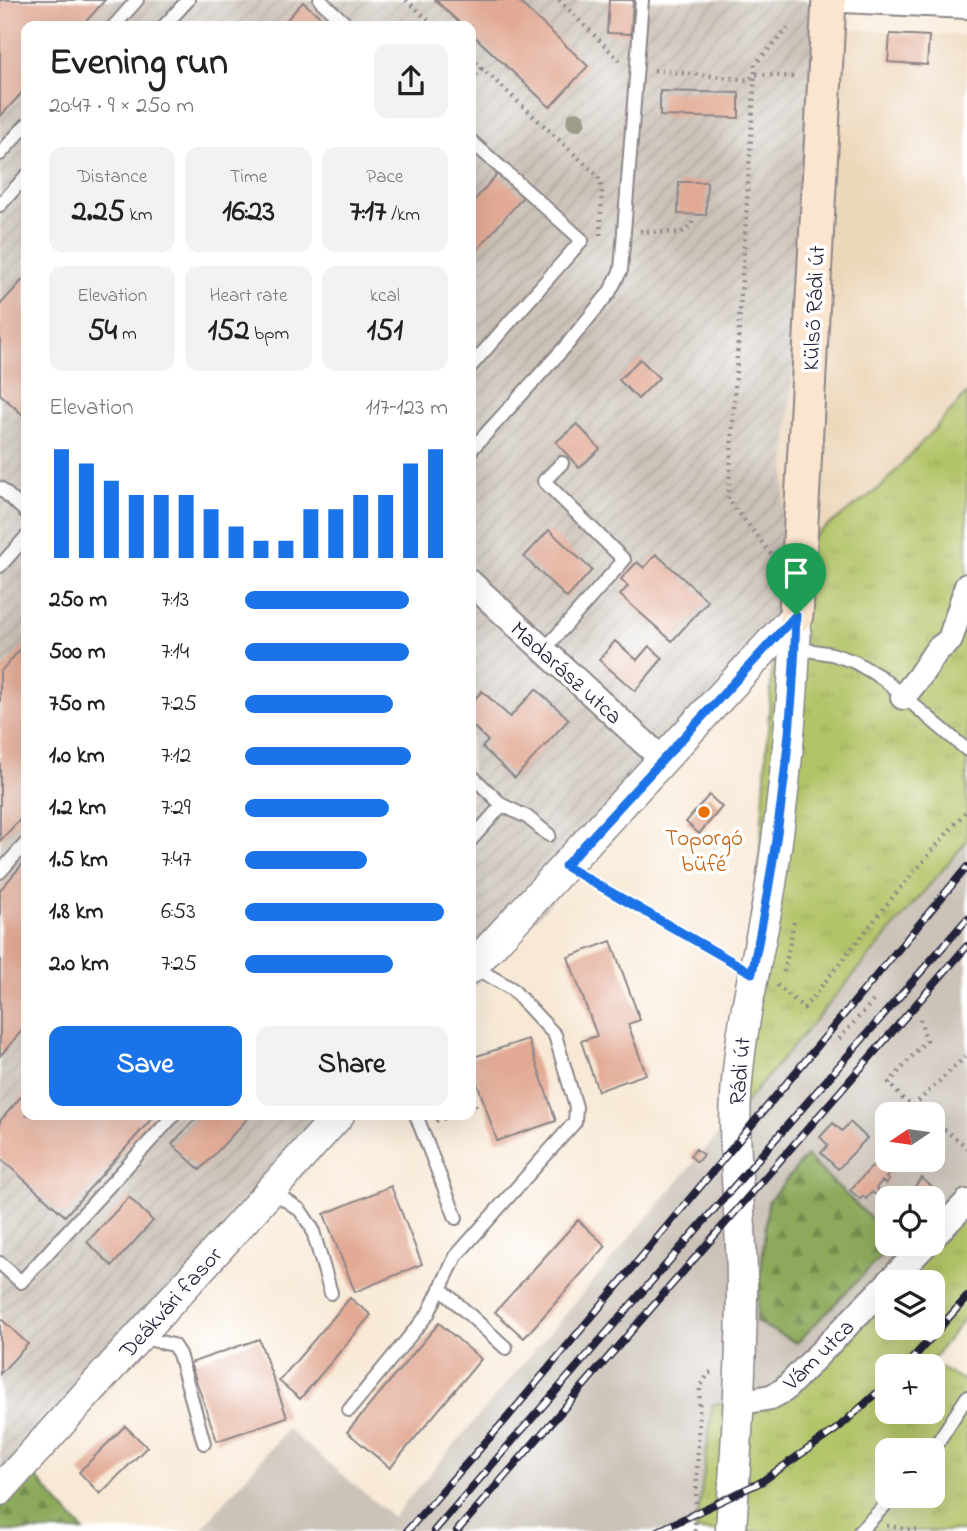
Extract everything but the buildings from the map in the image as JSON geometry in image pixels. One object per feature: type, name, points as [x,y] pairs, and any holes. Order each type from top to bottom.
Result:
[{"type":"main road","name":"Külső Rádi út","points":[[796,615],[829,0]]},
{"type":"street","points":[[843,0],[967,6]]},
{"type":"street","points":[[903,697],[937,650],[950,640],[967,586]]},
{"type":"street","name":"Madarász utca","points":[[476,588],[663,760]]},
{"type":"street","name":"Rádi út","points":[[731,1531],[742,1282],[735,1107],[752,973],[770,886],[782,799],[796,615]]},
{"type":"street","points":[[476,961],[796,615]]},
{"type":"street","name":"Deákvári fasor","points":[[0,1490],[334,1120]]},
{"type":"street","points":[[945,1225],[967,1202]]},
{"type":"street","name":"Vám utca","points":[[901,1270],[914,1256]]},
{"type":"street","name":"Vám utca","points":[[737,1403],[771,1397],[784,1390],[875,1296]]},
{"type":"lane","points":[[119,21],[138,0]]},
{"type":"lane","points":[[169,21],[188,0]]},
{"type":"lane","points":[[320,0],[343,21]]},
{"type":"lane","points":[[476,445],[565,347],[609,293],[621,270],[642,0]]},
{"type":"lane","points":[[0,154],[21,131]]},
{"type":"lane","points":[[476,145],[582,240],[476,360]]},
{"type":"lane","points":[[0,205],[21,182]]},
{"type":"lane","points":[[543,652],[624,560],[544,481],[562,463]]},
{"type":"lane","points":[[0,488],[21,507]]},
{"type":"lane","points":[[0,566],[21,543]]},
{"type":"lane","points":[[795,648],[832,654],[855,662],[882,678],[967,750]]},
{"type":"lane","points":[[476,780],[502,805],[527,817],[550,835]]},
{"type":"lane","points":[[476,834],[502,805]]},
{"type":"lane","points":[[0,872],[21,849]]},
{"type":"lane","points":[[349,1410],[428,1314],[456,1256],[575,1122],[576,1107],[555,1035],[512,989],[476,969]]},
{"type":"lane","points":[[0,1263],[21,1283],[169,1120]]},
{"type":"lane","points":[[419,1120],[456,1218]]},
{"type":"lane","points":[[271,1190],[300,1210],[312,1228],[331,1293]]},
{"type":"lane","points":[[440,1288],[506,1348]]},
{"type":"lane","points":[[139,1337],[173,1345],[179,1354],[204,1443]]},
{"type":"lane","points":[[941,1438],[967,1398]]},
{"type":"lane","points":[[864,1527],[882,1508]]},
{"type":"path","points":[[406,0],[429,21]]},
{"type":"path","points":[[566,7],[571,0]]},
{"type":"path","points":[[755,74],[755,64],[788,29]]},
{"type":"path","points":[[476,75],[482,68]]},
{"type":"path","points":[[626,231],[681,233],[692,225],[693,218]]},
{"type":"path","points":[[565,866],[752,973],[778,985],[804,1008],[967,810]]},
{"type":"path","points":[[839,1039],[874,1000]]},
{"type":"path","points":[[909,1102],[889,1083],[926,1040],[919,1019]]},
{"type":"path","points":[[917,1102],[967,1055]]},
{"type":"path","points":[[945,1130],[967,1147]]},
{"type":"path","points":[[695,1531],[700,1387],[709,1373],[739,1370]]},
{"type":"path","points":[[864,1527],[921,1531]]},
{"type":"shaded area","points":[[0,0],[818,0],[773,656],[476,984],[476,21],[21,21],[21,1120],[352,1120],[0,1508]]},
{"type":"shaded area","points":[[817,27],[967,36],[967,393],[881,487],[779,561]]},
{"type":"shaded area","points":[[967,841],[967,1201],[945,1224],[945,1186],[875,1186],[875,1256],[915,1256],[901,1270],[875,1270],[875,1298],[778,1400],[713,1404],[696,1531],[200,1531],[287,1429],[393,1517]]},
{"type":"green space","points":[[967,393],[967,841],[740,1109],[752,973],[779,561],[881,487]]},
{"type":"green space","points":[[806,1156],[875,1222],[875,1256],[881,1256],[797,1343],[756,1322],[768,1202]]},
{"type":"green space","points":[[967,1201],[967,1315],[937,1354],[875,1354],[875,1424],[945,1424],[945,1371],[967,1382],[967,1531],[696,1531],[713,1404],[778,1400],[875,1298],[875,1340],[945,1340],[945,1270],[901,1270],[915,1256],[945,1256],[945,1224]]},
{"type":"green space","points":[[32,1473],[84,1531],[0,1531],[0,1508]]},
{"type":"railway","points":[[407,1531],[507,1418],[967,867]]},
{"type":"railway","points":[[434,1531],[967,919]]},
{"type":"railway","points":[[457,1531],[967,946]]},
{"type":"railway","points":[[917,1354],[967,1297]]},
{"type":"railway","points":[[658,1531],[761,1482],[838,1428],[875,1395]]},
{"type":"place","name":"Toporgó büfé","points":[[704,812]]},
{"type":"route","points":[[796,615],[783,787],[770,886],[752,973],[565,866],[796,615]]}]
